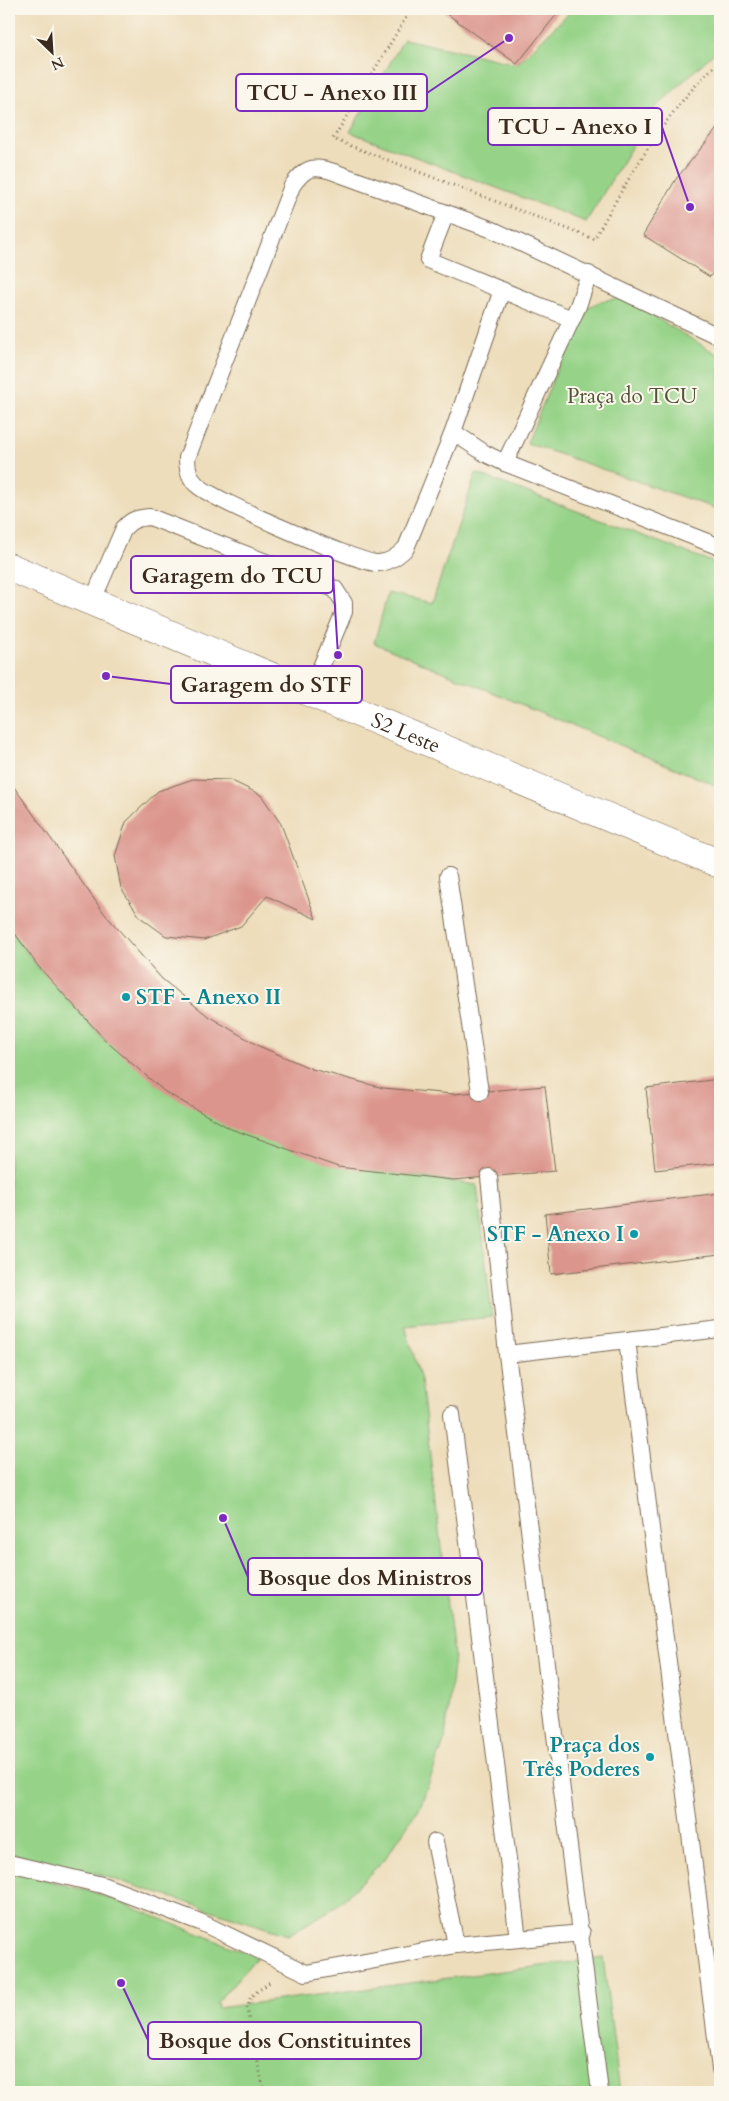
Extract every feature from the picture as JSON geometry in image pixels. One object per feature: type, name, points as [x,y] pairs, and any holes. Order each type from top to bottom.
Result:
[{"type":"main road","name":"S2 Leste","points":[[9,567],[720,864]]},
{"type":"lane","points":[[502,290],[453,432],[406,548],[395,558],[377,563],[349,556],[251,514],[199,487],[191,479],[186,458],[191,441],[292,186],[299,176],[310,169],[319,167],[493,230],[720,337]]},
{"type":"lane","points":[[446,212],[428,260],[572,319]]},
{"type":"lane","points":[[505,463],[572,319],[589,274]]},
{"type":"lane","points":[[453,432],[486,454],[505,463],[720,547]]},
{"type":"lane","points":[[92,602],[124,528],[131,521],[150,517],[335,588],[344,603],[344,612],[310,693]]},
{"type":"lane","points":[[448,876],[480,1092]]},
{"type":"lane","points":[[489,1177],[507,1354],[582,1933],[600,2092]]},
{"type":"lane","points":[[507,1354],[720,1329]]},
{"type":"lane","points":[[627,1340],[720,2068]]},
{"type":"lane","points":[[452,1414],[518,1939]]},
{"type":"lane","points":[[435,1842],[456,1945]]},
{"type":"lane","points":[[9,1863],[102,1885],[200,1922],[306,1973],[456,1945],[582,1933]]},
{"type":"path","points":[[411,9],[333,139],[594,239],[643,154],[701,78],[720,61]]},
{"type":"path","points":[[264,2092],[247,2009],[251,1996],[269,1982],[306,1973]]},
{"type":"green space","points":[[573,9],[720,9],[720,47],[655,108],[586,222],[350,132],[404,39],[517,64]]},
{"type":"green space","name":"Praça do TCU","points":[[623,298],[720,356],[720,510],[527,443],[581,311],[601,301]]},
{"type":"green space","points":[[476,473],[720,565],[720,787],[374,643],[388,593],[432,603]]},
{"type":"green space","points":[[9,928],[38,968],[106,1041],[335,1164],[477,1185],[492,1317],[405,1326],[421,1380],[454,1656],[445,1739],[420,1807],[384,1860],[337,1906],[288,1935],[98,1874],[9,1853]]},
{"type":"green space","points":[[9,1870],[99,1894],[257,1957],[217,2002],[218,2008],[603,1958],[620,2092],[9,2092]]},
{"type":"building","points":[[446,9],[561,9],[517,64],[443,11]]},
{"type":"building","points":[[720,125],[720,263],[710,277],[643,235],[676,179]]},
{"type":"building","points":[[193,779],[230,780],[261,795],[281,824],[316,919],[267,896],[241,926],[204,940],[166,936],[140,917],[121,888],[115,856],[126,822],[158,791]]},
{"type":"building","name":"STF - Anexo II","points":[[9,780],[104,913],[162,979],[208,1016],[259,1046],[312,1069],[383,1088],[453,1094],[545,1086],[555,1171],[453,1180],[338,1167],[231,1129],[165,1092],[107,1042],[38,966],[9,925]]},
{"type":"building","name":"STF - Anexo I","points":[[720,1079],[720,1163],[655,1170],[646,1088]]},
{"type":"building","name":"STF - Anexo I","points":[[720,1193],[720,1254],[551,1274],[545,1214]]},
{"type":"place","name":"TCU - Anexo III","points":[[509,38]]},
{"type":"place","name":"TCU - Anexo I","points":[[690,207]]},
{"type":"place","name":"Garagem do TCU","points":[[338,655]]},
{"type":"place","name":"Garagem do STF","points":[[106,676]]},
{"type":"place","name":"STF - Anexo II","points":[[126,997]]},
{"type":"place","name":"STF - Anexo I","points":[[634,1234]]},
{"type":"place","name":"Bosque dos Ministros","points":[[223,1518]]},
{"type":"place","name":"Praça dos Três Poderes","points":[[650,1757]]},
{"type":"place","name":"Bosque dos Constituintes","points":[[121,1983]]}]
